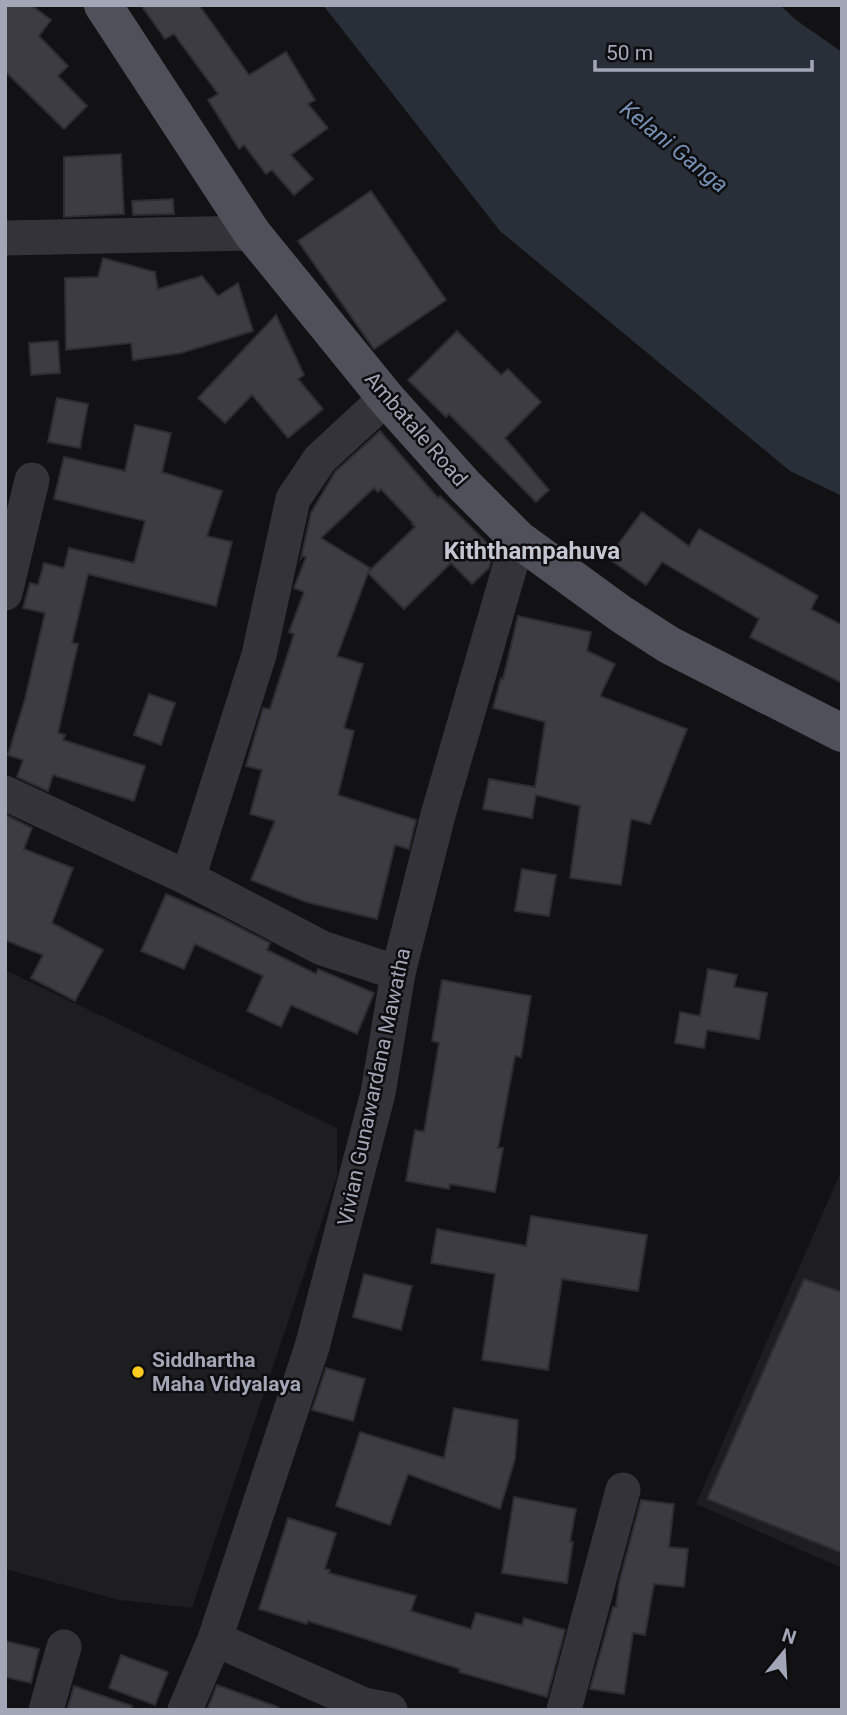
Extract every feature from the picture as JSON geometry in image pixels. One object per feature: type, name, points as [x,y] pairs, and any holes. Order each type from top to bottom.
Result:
[{"type":"main road","name":"Ambatale Road","points":[[103,5],[252,233],[387,398],[464,485],[518,539],[621,614],[669,645],[842,733]]},
{"type":"street","points":[[5,238],[252,233]]},
{"type":"street","points":[[188,878],[259,655],[293,499],[320,459],[387,398]]},
{"type":"street","points":[[5,593],[32,480]]},
{"type":"street","name":"Vivian Gunawardana Mawatha","points":[[185,1710],[215,1639],[315,1334],[378,1093],[398,973],[438,815],[518,539]]},
{"type":"street","points":[[5,793],[188,878],[322,948],[398,973]]},
{"type":"street","points":[[564,1710],[623,1490]]},
{"type":"street","points":[[215,1639],[364,1705],[390,1710]]},
{"type":"street","points":[[46,1710],[64,1647]]},
{"type":"shaded area","name":"Siddhartha Maha Vidyalaya","points":[[5,970],[337,1128],[337,1176],[192,1608],[119,1600],[5,1569]]},
{"type":"shaded area","points":[[842,1169],[842,1568],[696,1504]]},
{"type":"water","name":"Kelani Ganga","points":[[323,5],[780,5],[796,20],[842,52],[842,496],[790,471],[500,231]]},
{"type":"building","points":[[5,5],[31,5],[51,20],[39,36],[68,66],[58,76],[87,106],[64,129],[5,71]]},
{"type":"building","points":[[141,5],[199,5],[249,75],[286,52],[315,100],[308,104],[328,128],[291,155],[313,179],[294,195],[272,170],[266,174],[244,145],[239,149],[208,100],[218,94],[174,34],[165,39]]},
{"type":"building","points":[[121,154],[124,214],[64,217],[64,157]]},
{"type":"building","points":[[371,191],[446,300],[374,349],[298,241]]},
{"type":"building","points":[[173,199],[174,214],[133,215],[132,201]]},
{"type":"building","points":[[103,258],[155,272],[158,289],[202,276],[218,296],[238,283],[253,331],[181,353],[133,360],[131,343],[66,350],[65,278],[98,277]]},
{"type":"building","points":[[276,315],[304,375],[298,379],[323,409],[288,438],[252,395],[225,423],[198,398]]},
{"type":"building","points":[[457,331],[501,375],[508,369],[541,402],[505,438],[549,490],[536,502],[449,414],[446,417],[408,380]]},
{"type":"building","points":[[58,341],[60,373],[31,375],[29,343]]},
{"type":"building","points":[[57,398],[88,404],[80,448],[48,442]]},
{"type":"building","points":[[135,425],[171,433],[162,472],[222,491],[207,536],[232,542],[216,606],[88,574],[72,643],[78,644],[58,733],[65,735],[63,740],[145,766],[134,801],[53,775],[48,791],[17,777],[23,760],[8,755],[25,699],[45,613],[23,608],[30,583],[38,585],[44,563],[64,568],[69,548],[134,563],[145,521],[54,499],[64,457],[125,471]]},
{"type":"building","points":[[380,431],[438,498],[440,496],[494,550],[489,568],[472,584],[451,563],[404,609],[368,573],[337,656],[363,664],[344,728],[354,731],[338,795],[416,820],[409,849],[395,845],[377,919],[306,902],[251,880],[275,821],[250,814],[262,770],[246,766],[263,708],[270,709],[294,634],[289,632],[304,592],[294,588],[306,557],[301,558],[311,513],[335,472]],"holes":[[[374,488],[378,492],[381,489],[415,527],[369,571],[370,568],[321,538]]]},
{"type":"building","points":[[642,512],[689,546],[699,529],[818,596],[811,609],[842,625],[842,683],[750,637],[759,619],[662,562],[646,585],[608,558]]},
{"type":"building","points":[[518,616],[591,632],[587,651],[615,664],[600,696],[687,729],[650,824],[631,819],[621,885],[570,878],[580,806],[536,795],[532,818],[483,809],[489,779],[535,787],[545,722],[493,708]]},
{"type":"building","points":[[149,694],[175,703],[161,745],[134,735]]},
{"type":"building","points":[[6,815],[32,828],[24,849],[73,868],[52,923],[103,950],[75,1001],[31,978],[43,955],[5,940]]},
{"type":"building","points":[[522,869],[556,875],[549,916],[515,911]]},
{"type":"building","points":[[166,894],[270,943],[267,950],[316,974],[318,969],[374,993],[357,1034],[291,1005],[281,1027],[247,1011],[263,976],[195,944],[184,969],[141,951]]},
{"type":"building","points":[[708,969],[737,975],[734,987],[767,993],[759,1039],[707,1030],[704,1048],[675,1043],[680,1012],[700,1016]]},
{"type":"building","points":[[442,980],[531,996],[521,1057],[515,1056],[498,1148],[503,1148],[495,1192],[450,1184],[449,1189],[406,1181],[415,1130],[424,1132],[439,1043],[432,1041]]},
{"type":"building","points":[[531,1216],[647,1235],[638,1291],[562,1279],[548,1370],[482,1360],[495,1274],[431,1263],[437,1229],[526,1246]]},
{"type":"building","points":[[364,1274],[412,1286],[401,1330],[353,1317]]},
{"type":"building","points":[[804,1279],[842,1292],[842,1553],[707,1499]]},
{"type":"building","points":[[326,1368],[365,1379],[353,1421],[312,1410]]},
{"type":"building","points":[[454,1408],[518,1420],[515,1459],[500,1509],[408,1474],[390,1525],[336,1506],[360,1432],[444,1458]]},
{"type":"building","points":[[514,1497],[576,1509],[567,1583],[502,1573]]},
{"type":"building","points":[[641,1500],[674,1504],[669,1547],[688,1549],[684,1587],[654,1584],[645,1635],[633,1633],[624,1694],[590,1689],[613,1607],[616,1607],[619,1583]]},
{"type":"building","points":[[288,1518],[336,1533],[325,1569],[330,1570],[329,1573],[416,1596],[411,1611],[471,1629],[476,1613],[522,1625],[524,1618],[565,1630],[547,1697],[459,1672],[460,1669],[308,1621],[307,1624],[259,1609]]},
{"type":"building","points":[[5,1641],[39,1649],[31,1683],[5,1677]]},
{"type":"building","points":[[121,1655],[168,1672],[155,1705],[109,1688]]},
{"type":"building","points":[[217,1685],[278,1707],[277,1710],[207,1710]]},
{"type":"building","points":[[74,1686],[132,1706],[131,1710],[67,1710]]},
{"type":"place","name":"Siddhartha Maha Vidyalaya","points":[[138,1372]]},
{"type":"district","name":"Kiththampahuva","points":[[532,551]]}]
